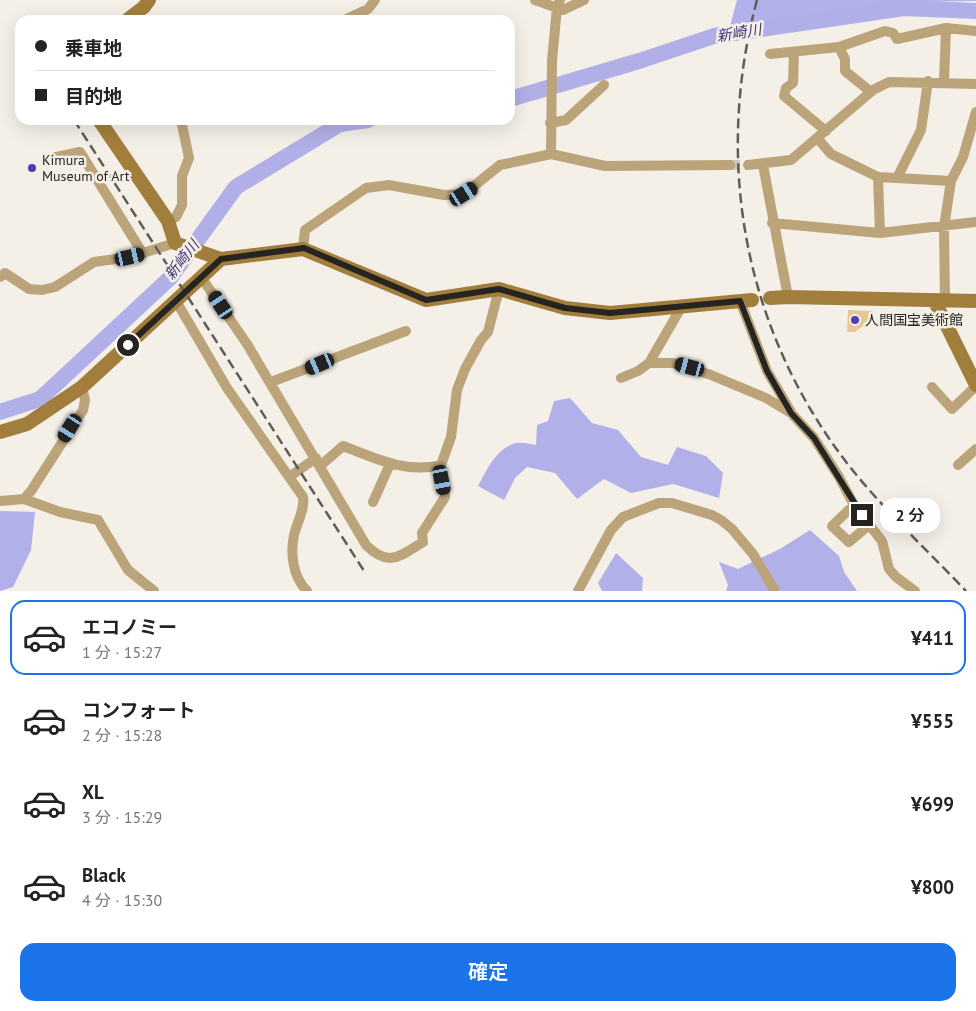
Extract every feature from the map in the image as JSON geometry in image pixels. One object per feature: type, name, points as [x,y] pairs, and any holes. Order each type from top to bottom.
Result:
[{"type":"street","points":[[134,15],[144,7],[148,0]]},
{"type":"street","points":[[362,15],[375,0]]},
{"type":"street","points":[[535,0],[559,4],[563,10],[584,0]]},
{"type":"street","points":[[552,154],[550,123],[552,70],[559,4]]},
{"type":"street","points":[[944,82],[946,28]]},
{"type":"street","points":[[770,54],[839,47],[885,31],[894,33],[897,39],[946,28],[976,30]]},
{"type":"street","points":[[839,47],[845,59],[845,71],[871,92]]},
{"type":"street","points":[[794,52],[793,83],[786,88],[784,96],[826,131]]},
{"type":"street","points":[[897,178],[921,130],[928,81]]},
{"type":"street","points":[[748,165],[763,165],[791,160],[871,92],[889,82],[928,81],[958,85],[976,84]]},
{"type":"street","points":[[550,123],[566,120],[604,85]]},
{"type":"street","points":[[932,386],[952,409],[976,385],[970,365],[940,300],[944,227],[951,181],[963,157],[976,112]]},
{"type":"street","points":[[102,125],[168,221],[178,244]]},
{"type":"street","points":[[168,221],[176,217],[182,205],[182,176],[189,158],[182,125]]},
{"type":"street","points":[[818,139],[831,154],[878,177],[951,181]]},
{"type":"street","points":[[52,158],[80,152],[143,254]]},
{"type":"street","points":[[304,248],[305,230],[366,188],[389,185],[444,195],[464,194],[500,165],[552,154],[605,166],[730,165]]},
{"type":"street","points":[[763,165],[772,223],[788,297]]},
{"type":"street","points":[[878,177],[880,232]]},
{"type":"street","points":[[772,223],[880,232],[944,227],[976,222]]},
{"type":"street","points":[[0,277],[5,273],[29,288],[42,290],[55,287],[94,262],[143,254],[178,244],[221,259],[304,248],[426,300],[499,289],[565,308],[610,313],[746,301],[767,371],[791,413],[814,438],[839,477],[854,506],[882,541],[889,569],[896,577],[915,591]]},
{"type":"street","points":[[0,432],[27,424],[82,387],[221,259]]},
{"type":"street","points":[[202,276],[271,382],[366,545],[383,558],[395,559],[423,542],[422,533],[445,497],[441,465],[451,437],[457,390],[465,369],[480,340],[488,332],[499,289]]},
{"type":"street","points":[[770,298],[976,301]]},
{"type":"street","points":[[176,301],[227,388],[303,497],[304,503],[294,535],[292,557],[299,579],[307,591]]},
{"type":"street","points":[[620,378],[638,371],[650,363],[682,306]]},
{"type":"street","points":[[271,382],[406,331]]},
{"type":"street","points":[[650,363],[673,363],[704,372],[766,398],[791,413]]},
{"type":"street","points":[[24,499],[83,410],[85,400],[82,387]]},
{"type":"street","points":[[289,477],[343,446],[390,464],[424,469],[441,465]]},
{"type":"street","points":[[958,465],[976,449]]},
{"type":"street","points":[[373,502],[390,464]]},
{"type":"street","points":[[0,501],[24,499],[60,512],[98,520],[128,570],[154,591]]},
{"type":"street","points":[[578,591],[611,530],[623,517],[659,502],[672,503],[712,515],[721,520],[732,529],[753,554],[775,591]]},
{"type":"street","points":[[854,506],[832,526],[849,542],[869,525]]},
{"type":"shaded area","points":[[737,0],[976,1],[910,2],[730,26]]},
{"type":"shaded area","points":[[570,398],[592,423],[618,430],[641,457],[668,465],[677,447],[706,456],[723,473],[719,498],[673,484],[631,493],[604,479],[577,499],[555,473],[527,467],[515,478],[504,500],[478,486],[493,460],[503,450],[516,443],[536,445],[537,425],[548,421],[554,401]]},
{"type":"shaded area","points":[[0,511],[35,512],[31,550],[13,587],[0,591]]},
{"type":"shaded area","points":[[810,530],[839,556],[844,572],[857,591],[726,591],[728,585],[719,562],[738,569],[780,549]]},
{"type":"shaded area","points":[[616,553],[643,578],[642,591],[602,591],[598,583]]},
{"type":"building","points":[[848,310],[872,311],[868,322],[855,332],[847,332]]},
{"type":"waterway","name":"新崎川","points":[[515,98],[639,61],[714,36],[904,8],[976,11]]},
{"type":"waterway","name":"新崎川","points":[[0,412],[40,399],[170,278],[236,187],[338,125]]},
{"type":"tunnel","points":[[730,165],[748,165]]},
{"type":"railway","points":[[757,0],[744,62],[738,123],[739,184],[748,245],[763,304],[785,361],[814,415],[850,467],[892,515],[966,591]]},
{"type":"railway","points":[[77,125],[366,574]]},
{"type":"place","name":"Kimura Museum of Art","points":[[32,168]]},
{"type":"place","name":"人間国宝美術館","points":[[855,320]]},
{"type":"route","points":[[128,345],[221,259],[304,248],[426,300],[499,289],[565,308],[610,313],[740,301],[767,371],[791,413],[814,438],[839,477],[854,506],[862,515]]}]
